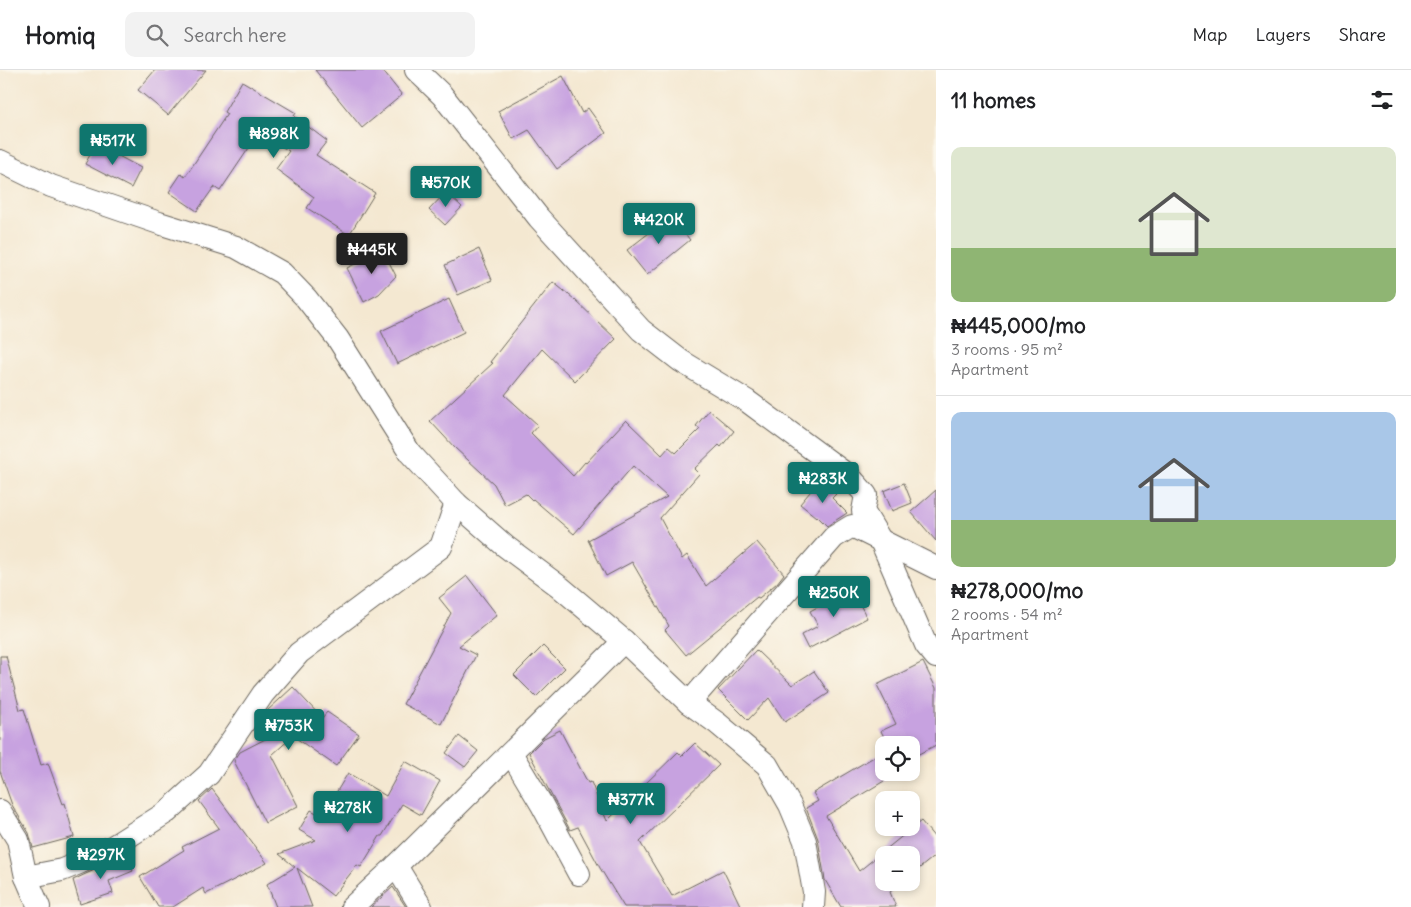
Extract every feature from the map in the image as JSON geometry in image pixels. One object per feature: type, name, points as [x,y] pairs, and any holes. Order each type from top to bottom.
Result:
[{"type":"street","points":[[416,70],[442,95],[539,218],[641,330],[681,361],[748,401],[850,477],[866,495],[857,519],[834,537],[688,703]]},
{"type":"street","points":[[0,161],[51,186],[236,247],[282,273],[306,298],[338,339],[410,453],[456,503],[505,546],[560,587],[624,641],[688,703],[717,723],[767,765],[790,805],[805,842],[814,892],[813,907]]},
{"type":"street","points":[[26,877],[62,870],[79,863],[112,847],[167,812],[209,774],[263,694],[299,653],[441,546],[456,503]]},
{"type":"street","points":[[857,519],[881,541],[936,568]]},
{"type":"street","points":[[881,541],[926,645],[936,657]]},
{"type":"street","points":[[352,907],[624,641]]},
{"type":"street","points":[[511,753],[542,805],[579,874]]},
{"type":"street","points":[[0,811],[18,840],[26,877],[39,907]]},
{"type":"street","points":[[396,866],[421,907]]},
{"type":"building","points":[[155,70],[206,70],[168,115],[138,90]]},
{"type":"building","points":[[315,70],[382,70],[402,95],[362,128]]},
{"type":"building","points":[[563,76],[582,113],[588,108],[606,133],[557,169],[529,130],[513,139],[498,111]]},
{"type":"building","points":[[242,81],[296,113],[294,116],[327,141],[316,155],[375,193],[349,235],[307,208],[314,197],[276,169],[289,151],[259,133],[220,191],[214,187],[197,211],[169,192],[181,174],[185,177],[227,114],[224,112]]},
{"type":"building","points":[[96,144],[141,168],[131,188],[85,164]]},
{"type":"building","points":[[446,192],[462,207],[445,225],[429,210]]},
{"type":"building","points":[[671,216],[690,240],[647,275],[627,250]]},
{"type":"building","points":[[479,249],[492,280],[458,295],[445,265]]},
{"type":"building","points":[[383,250],[396,276],[379,294],[364,302],[347,268]]},
{"type":"building","points":[[553,282],[616,339],[575,381],[542,349],[505,395],[538,425],[531,433],[573,476],[626,420],[662,455],[669,447],[676,453],[700,429],[696,426],[709,410],[734,431],[721,447],[719,445],[694,469],[699,474],[660,518],[682,559],[687,555],[706,586],[757,542],[784,574],[777,583],[759,598],[757,597],[686,655],[665,630],[669,626],[632,562],[606,576],[588,540],[667,497],[633,466],[574,534],[526,494],[505,505],[494,484],[455,448],[430,421],[493,363],[490,362]]},
{"type":"building","points":[[449,299],[464,332],[397,364],[381,331]]},
{"type":"building","points":[[820,480],[836,494],[832,498],[847,513],[827,526],[800,504]]},
{"type":"building","points":[[904,483],[912,503],[892,511],[884,491]]},
{"type":"building","points":[[936,490],[936,541],[911,512]]},
{"type":"building","points":[[467,576],[497,615],[459,646],[476,655],[441,724],[403,704],[451,613],[439,598]]},
{"type":"building","points":[[852,589],[867,618],[808,649],[801,635],[818,626],[810,611]]},
{"type":"building","points":[[543,646],[565,668],[536,697],[514,675]]},
{"type":"building","points":[[756,650],[792,685],[814,671],[829,693],[785,722],[769,698],[748,720],[718,690]]},
{"type":"building","points":[[0,656],[6,656],[20,710],[24,709],[41,765],[48,763],[63,804],[65,803],[74,837],[33,848],[29,833],[12,805],[0,771]]},
{"type":"building","points":[[923,662],[936,688],[936,745],[920,753],[920,736],[884,736],[881,731],[896,724],[877,685]]},
{"type":"building","points":[[293,687],[322,718],[327,712],[359,734],[336,766],[293,736],[272,755],[298,806],[265,823],[234,761],[240,752],[275,734],[262,719],[267,711]]},
{"type":"building","points":[[560,730],[588,783],[591,782],[607,821],[678,752],[682,756],[695,743],[719,765],[640,842],[672,896],[723,870],[741,907],[624,907],[578,827],[570,830],[529,753],[544,738]]},
{"type":"building","points":[[459,736],[478,751],[465,767],[446,753]]},
{"type":"building","points":[[875,756],[875,781],[884,781],[826,816],[859,871],[875,858],[875,891],[891,891],[896,907],[841,907],[825,880],[818,839],[806,808],[818,801],[813,793]]},
{"type":"building","points":[[405,761],[440,781],[421,815],[402,804],[361,867],[357,865],[333,896],[297,868],[312,907],[276,907],[267,884],[295,867],[279,854],[316,840],[299,830],[311,810],[322,816],[348,773],[386,796]]},
{"type":"building","points":[[212,789],[267,863],[206,894],[203,888],[173,907],[158,907],[140,877],[184,850],[182,847],[219,828],[199,801]]},
{"type":"building","points":[[921,821],[936,839],[936,855],[920,868],[920,846],[890,846],[902,836],[920,836]]},
{"type":"building","points":[[126,854],[133,871],[109,881],[113,893],[80,904],[73,880]]},
{"type":"building","points":[[393,887],[406,907],[371,907]]}]
